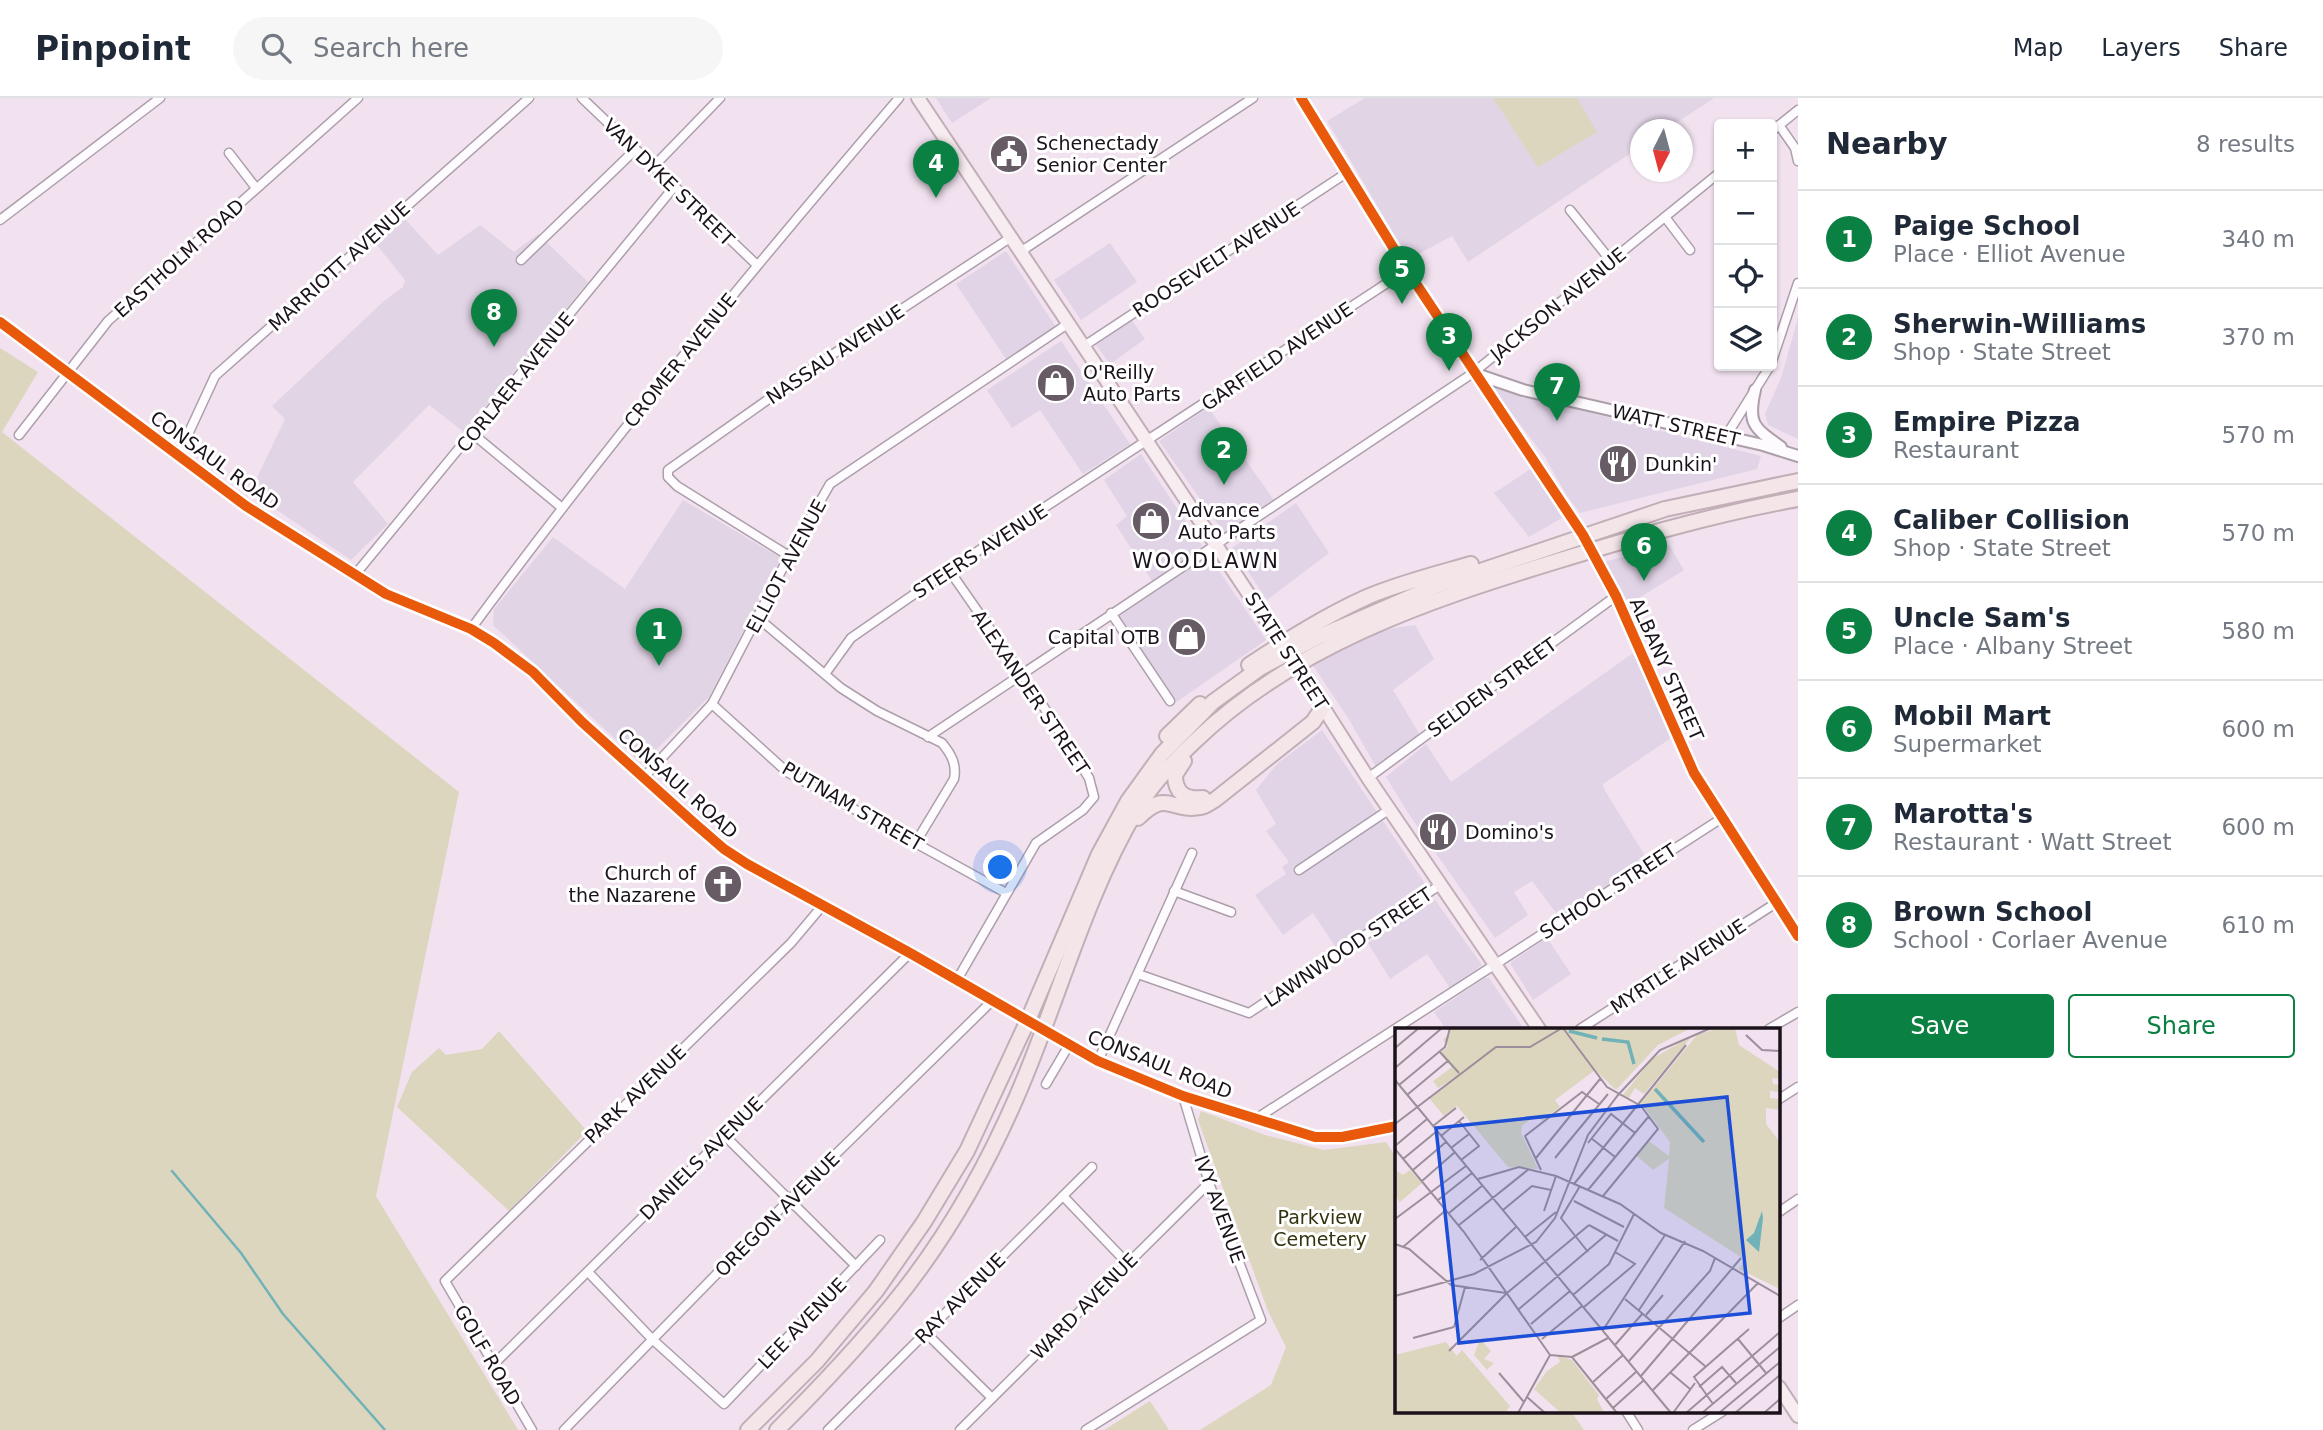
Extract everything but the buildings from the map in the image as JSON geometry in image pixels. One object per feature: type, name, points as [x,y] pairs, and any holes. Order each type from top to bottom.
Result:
[{"type":"highway","points":[[748,1430],[817,1361],[876,1291],[924,1222],[967,1151],[1106,854],[1128,801],[1162,754],[1213,702],[1261,668],[1316,638],[1436,586],[1665,509],[1798,481]]},
{"type":"highway","points":[[1106,854],[1173,761],[1220,717],[1276,677],[1328,647],[1425,604],[1590,551],[1670,527],[1798,499]]},
{"type":"highway","points":[[776,1430],[831,1375],[894,1303],[940,1239],[981,1170],[1017,1096],[1044,1029],[1106,854],[1119,804],[1134,777],[1159,744],[1228,679],[1324,618],[1406,582],[1530,547],[1564,541]]},
{"type":"highway","points":[[1201,735],[1175,775],[1178,791],[1192,799],[1213,794],[1308,715],[1323,707]]},
{"type":"highway","points":[[1106,854],[1152,805],[1166,802],[1183,807],[1202,807],[1216,799],[1312,722],[1323,707]]},
{"type":"main road","name":"STATE STREET","points":[[918,98],[1217,544],[1368,778],[1538,1028]]},
{"type":"main road","points":[[1780,1388],[1797,1412]]},
{"type":"street","points":[[0,220],[160,98]]},
{"type":"street","name":"EASTHOLM ROAD","points":[[19,435],[108,321],[358,98]]},
{"type":"street","name":"MARRIOTT AVENUE","points":[[178,456],[215,376],[529,98]]},
{"type":"street","name":"VAN DYKE STREET","points":[[582,98],[757,265]]},
{"type":"street","points":[[654,166],[720,98]]},
{"type":"street","name":"CROMER AVENUE","points":[[471,629],[561,507],[757,265],[899,98]]},
{"type":"street","points":[[1020,252],[1253,98]]},
{"type":"street","name":"ALBANY STREET","points":[[1301,98],[1473,373],[1583,536],[1616,596],[1694,773],[1776,903],[1794,920],[1798,936]]},
{"type":"street","points":[[1777,126],[1798,110]]},
{"type":"street","points":[[1777,130],[1795,148],[1798,160]]},
{"type":"street","points":[[522,260],[635,150]]},
{"type":"street","points":[[229,153],[256,188]]},
{"type":"street","name":"ROOSEVELT AVENUE","points":[[1084,346],[1348,172]]},
{"type":"street","name":"JACKSON AVENUE","points":[[928,737],[1473,373],[1714,177]]},
{"type":"street","name":"CORLAER AVENUE","points":[[354,576],[674,187]]},
{"type":"street","points":[[1570,210],[1611,261]]},
{"type":"street","points":[[1665,218],[1690,250]]},
{"type":"street","name":"NASSAU AVENUE","points":[[789,556],[677,486],[668,477],[668,470],[824,360],[1010,238]]},
{"type":"street","name":"GARFIELD AVENUE","points":[[1147,442],[1407,270]]},
{"type":"street","points":[[1777,345],[1798,283]]},
{"type":"street","name":"CONSAUL ROAD","points":[[0,322],[246,506],[354,576],[386,594],[471,629],[533,672],[582,722],[724,849],[1098,1061],[1183,1096],[1315,1137],[1342,1137],[1395,1126]]},
{"type":"street","name":"ELLIOT AVENUE","points":[[644,776],[712,704],[830,484],[1069,323]]},
{"type":"street","points":[[1726,436],[1766,371]]},
{"type":"street","name":"WATT STREET","points":[[1473,373],[1523,390],[1793,454]]},
{"type":"street","points":[[1755,390],[1751,417],[1754,425],[1793,454]]},
{"type":"street","points":[[473,434],[561,507]]},
{"type":"street","name":"STEERS AVENUE","points":[[825,674],[851,638],[949,570],[1147,442]]},
{"type":"street","name":"ALEXANDER STREET","points":[[949,570],[1021,673],[1089,778],[1094,797],[1083,810],[1036,843],[957,980]]},
{"type":"street","name":"SELDEN STREET","points":[[1368,778],[1616,596]]},
{"type":"street","points":[[1111,613],[1170,701]]},
{"type":"street","points":[[758,618],[841,688],[877,711],[942,743],[948,751],[956,770],[954,779],[916,842]]},
{"type":"street","name":"PUTNAM STREET","points":[[712,704],[787,772],[1006,893]]},
{"type":"street","points":[[1299,870],[1390,810]]},
{"type":"street","name":"SCHOOL STREET","points":[[1397,1028],[1722,818]]},
{"type":"street","points":[[1098,1061],[1192,853]]},
{"type":"street","name":"LAWNWOOD STREET","points":[[1138,974],[1249,1013],[1440,885]]},
{"type":"street","points":[[1174,891],[1231,912]]},
{"type":"street","name":"MYRTLE AVENUE","points":[[1582,1028],[1776,903]]},
{"type":"street","name":"PARK AVENUE","points":[[445,1281],[792,943],[823,905]]},
{"type":"street","name":"DANIELS AVENUE","points":[[494,1365],[910,953]]},
{"type":"street","name":"OREGON AVENUE","points":[[564,1430],[788,1201],[993,1000]]},
{"type":"street","points":[[1771,1028],[1798,1012]]},
{"type":"street","name":"SCHOOL STREET","points":[[1254,1120],[1395,1029]]},
{"type":"street","points":[[1046,1084],[1069,1045]]},
{"type":"street","points":[[1780,1098],[1798,1087]]},
{"type":"street","name":"IVY AVENUE","points":[[1086,1430],[1261,1320],[1209,1183],[1183,1096]]},
{"type":"street","points":[[724,1135],[856,1266]]},
{"type":"street","name":"RAY AVENUE","points":[[828,1430],[1092,1167]]},
{"type":"street","name":"WARD AVENUE","points":[[960,1430],[1209,1183]]},
{"type":"street","points":[[1063,1196],[1127,1263]]},
{"type":"street","points":[[1780,1211],[1798,1199]]},
{"type":"street","name":"LEE AVENUE","points":[[652,1339],[724,1404],[880,1240]]},
{"type":"street","points":[[588,1272],[652,1339]]},
{"type":"street","name":"GOLF ROAD","points":[[445,1281],[532,1430]]},
{"type":"street","points":[[1780,1317],[1798,1305]]},
{"type":"street","points":[[925,1332],[992,1398]]},
{"type":"street","points":[[1627,1412],[1638,1430]]},
{"type":"street","points":[[1693,1430],[1721,1412]]},
{"type":"shaded area","points":[[936,98],[991,98],[952,123]]},
{"type":"shaded area","points":[[1365,98],[1714,98],[1682,119],[1630,119],[1630,154],[1468,262],[1452,236],[1409,259],[1327,121]]},
{"type":"shaded area","points":[[405,219],[438,255],[480,225],[514,252],[538,234],[588,282],[464,432],[429,405],[353,482],[388,524],[351,560],[250,492],[285,419],[272,406],[384,301],[403,287],[405,280],[376,244]]},
{"type":"shaded area","points":[[1110,243],[1137,282],[1081,320],[1054,280]]},
{"type":"shaded area","points":[[1006,251],[1056,327],[1006,359],[956,284]]},
{"type":"shaded area","points":[[1798,318],[1798,439],[1768,425],[1765,414],[1781,378]]},
{"type":"shaded area","points":[[1132,320],[1145,339],[1110,364],[1096,345]]},
{"type":"shaded area","points":[[1061,341],[1130,444],[1083,474],[1040,410],[1012,428],[987,390]]},
{"type":"shaded area","points":[[1493,384],[1547,402],[1761,456],[1757,469],[1580,513],[1545,457],[1491,386]]},
{"type":"shaded area","points":[[1208,407],[1274,500],[1225,534],[1159,441]]},
{"type":"shaded area","points":[[1141,454],[1202,546],[1152,581],[1116,525],[1127,516],[1104,480]]},
{"type":"shaded area","points":[[1532,468],[1562,518],[1529,537],[1494,493]]},
{"type":"shaded area","points":[[683,500],[781,558],[709,697],[642,764],[493,625],[494,609],[553,537],[625,589]]},
{"type":"shaded area","points":[[1296,503],[1329,553],[1267,600],[1232,548]]},
{"type":"shaded area","points":[[1669,545],[1684,570],[1626,606],[1603,562]]},
{"type":"shaded area","points":[[1209,556],[1266,640],[1175,703],[1116,613]]},
{"type":"shaded area","points":[[1415,625],[1434,659],[1393,690],[1420,735],[1376,767],[1350,721],[1312,664],[1376,631]]},
{"type":"shaded area","points":[[1633,653],[1671,738],[1603,784],[1647,859],[1560,918],[1532,881],[1514,892],[1528,915],[1495,938],[1386,777],[1426,744],[1451,782]]},
{"type":"shaded area","points":[[1322,730],[1428,888],[1337,949],[1313,913],[1283,935],[1255,895],[1286,874],[1282,867],[1289,862],[1266,831],[1276,824],[1256,790],[1278,763]]},
{"type":"shaded area","points":[[1435,900],[1482,965],[1450,988],[1427,954],[1390,979],[1368,943]]},
{"type":"shaded area","points":[[1547,938],[1571,974],[1533,1000],[1511,962]]},
{"type":"shaded area","points":[[1485,978],[1489,978],[1523,1028],[1445,1028],[1434,1012]]},
{"type":"green space","points":[[1493,98],[1577,98],[1597,132],[1538,167]]},
{"type":"green space","points":[[0,348],[38,372],[2,432],[459,792],[376,1196],[518,1430],[0,1430]]},
{"type":"green space","points":[[499,1031],[587,1131],[509,1211],[397,1107],[412,1072],[439,1048],[446,1055],[482,1049]]},
{"type":"green space","name":"Parkview Cemetery","points":[[1201,1111],[1265,1135],[1324,1150],[1386,1142],[1395,1156],[1395,1412],[1572,1412],[1584,1430],[1200,1430],[1271,1385],[1286,1347],[1268,1311],[1198,1120]]},
{"type":"green space","points":[[1150,1401],[1169,1430],[1104,1430]]},
{"type":"waterway","points":[[172,1171],[241,1253],[283,1314],[385,1430]]},
{"type":"cycle path","points":[[1301,98],[1407,270],[1583,535],[1616,596],[1694,773],[1798,936]]},
{"type":"cycle path","points":[[0,322],[246,506],[386,594],[471,629],[494,643],[533,672],[582,722],[694,823],[724,849],[747,864],[910,953],[1098,1061],[1183,1096],[1315,1137],[1342,1137],[1395,1126]]},
{"type":"place","name":"Schenectady Senior Center","points":[[1009,154]]},
{"type":"place","name":"Caliber Collision","points":[[936,198]]},
{"type":"place","name":"Uncle Sam's","points":[[1402,304]]},
{"type":"place","name":"Brown School","points":[[494,347]]},
{"type":"place","name":"Empire Pizza","points":[[1449,371]]},
{"type":"place","name":"O'Reilly Auto Parts","points":[[1056,383]]},
{"type":"place","name":"Marotta's","points":[[1557,421]]},
{"type":"place","name":"Dunkin'","points":[[1618,464]]},
{"type":"place","name":"Sherwin-Williams","points":[[1224,485]]},
{"type":"place","name":"Advance Auto Parts","points":[[1151,521]]},
{"type":"place","name":"Mobil Mart","points":[[1644,581]]},
{"type":"place","name":"Capital OTB","points":[[1187,637]]},
{"type":"place","name":"Paige School","points":[[659,666]]},
{"type":"place","name":"Domino's","points":[[1438,832]]},
{"type":"place","name":"Church of the Nazarene","points":[[723,884]]},
{"type":"district","name":"WOODLAWN","points":[[1206,561]]}]
